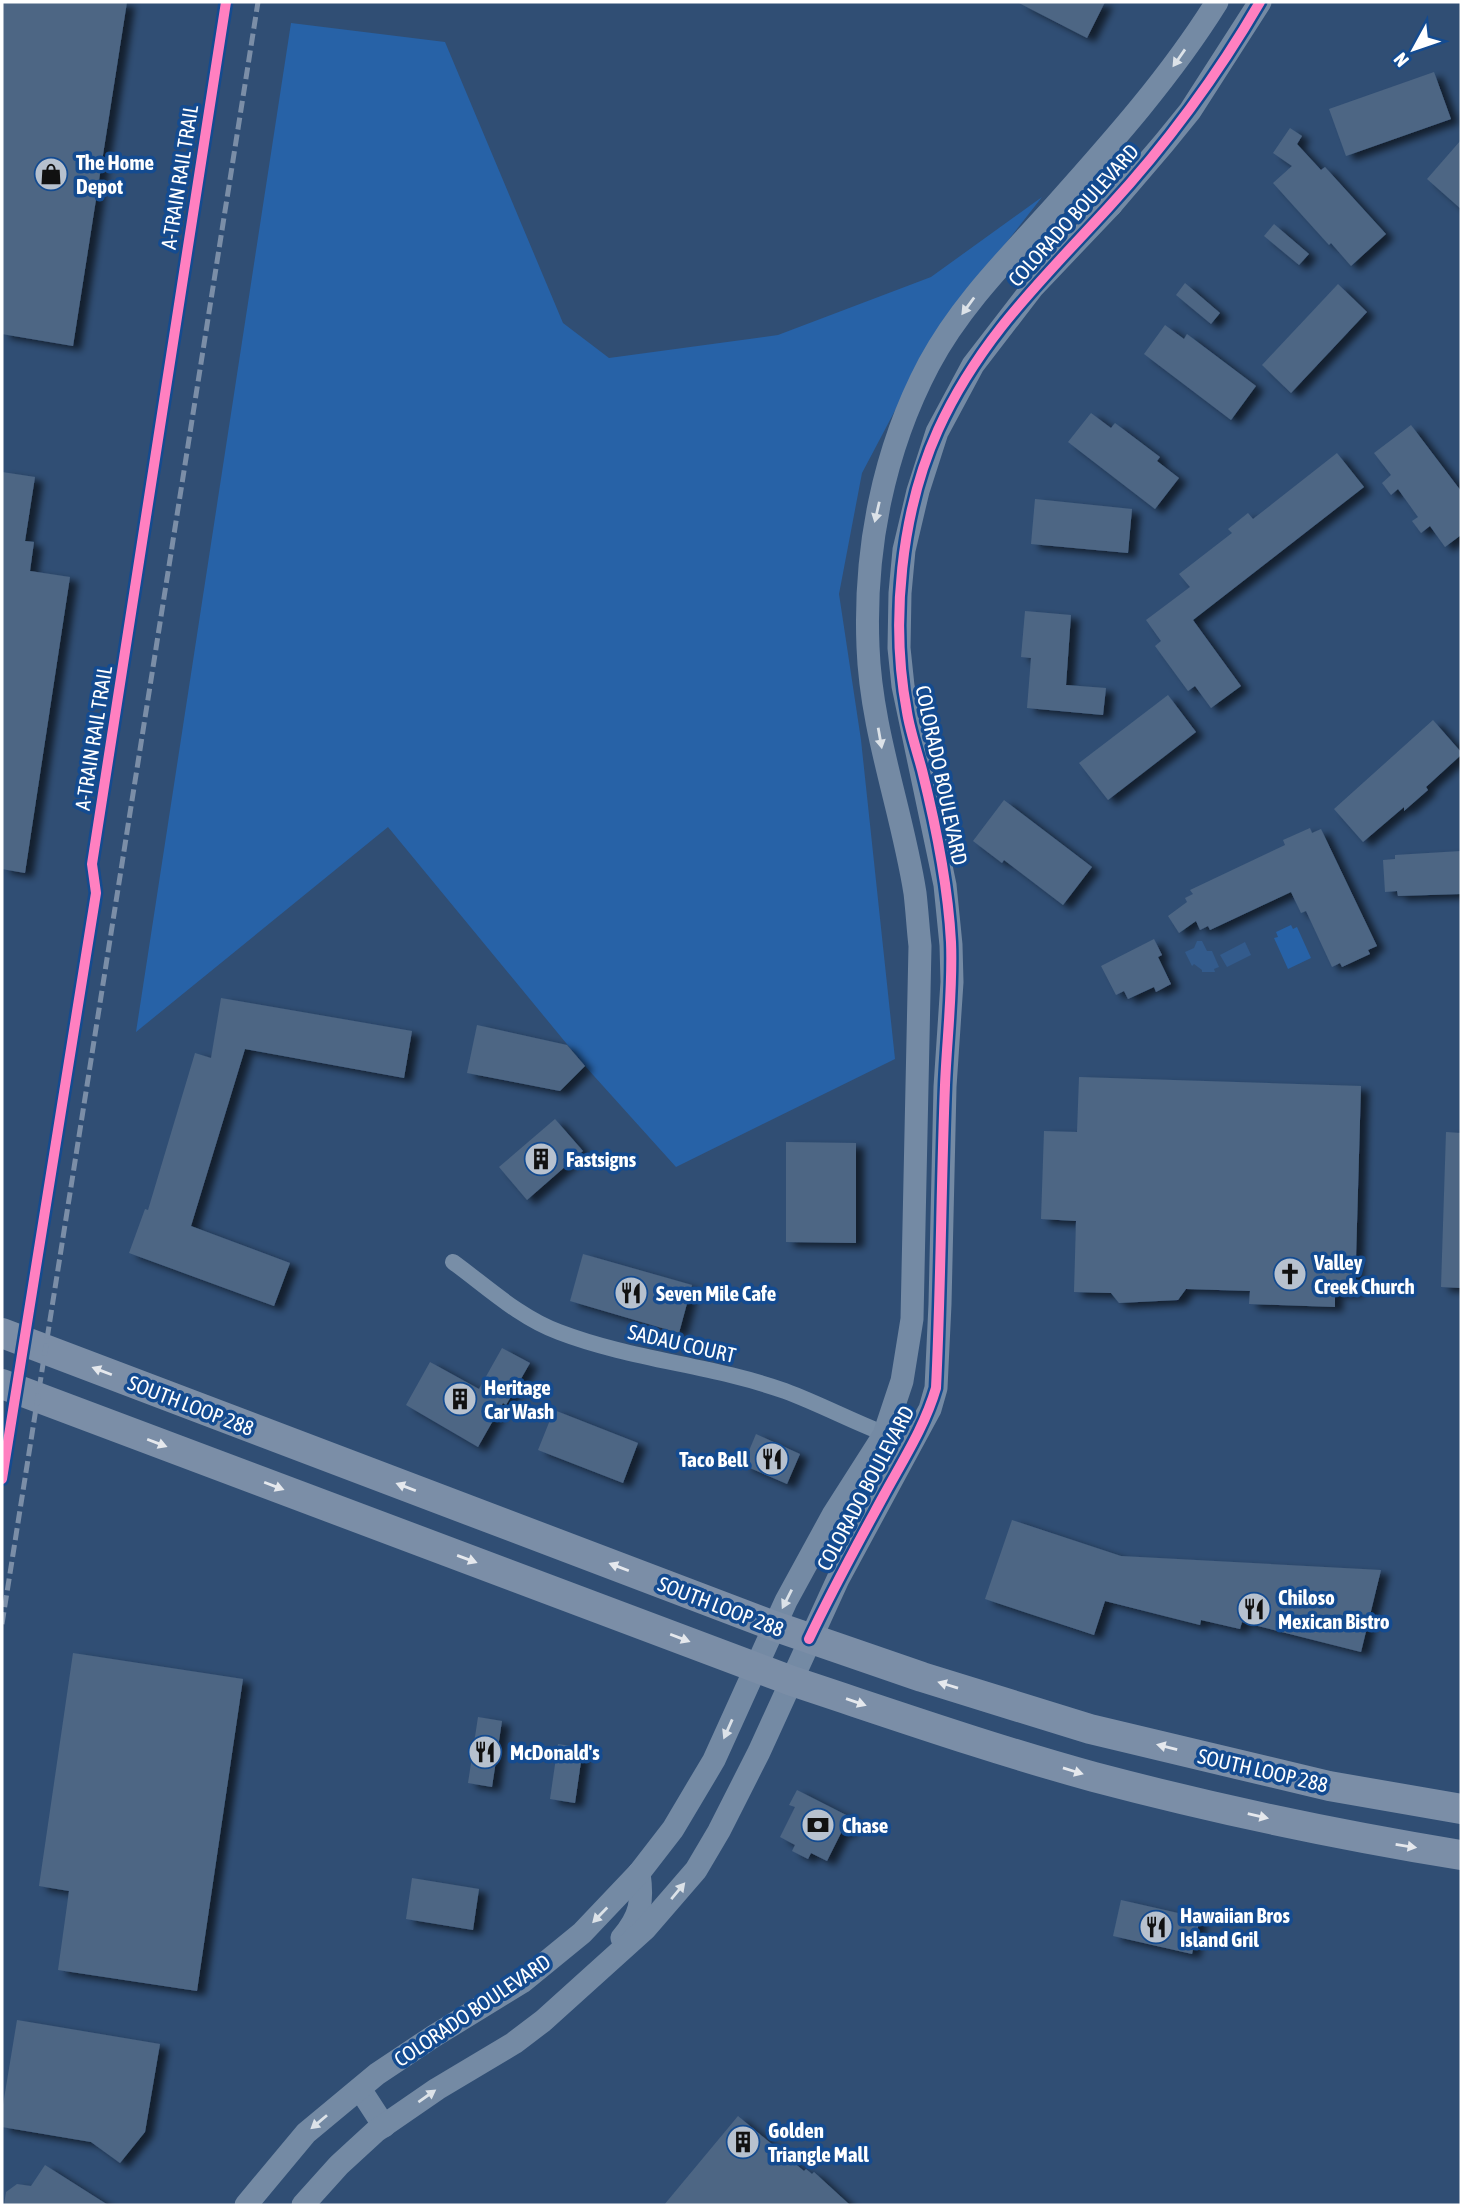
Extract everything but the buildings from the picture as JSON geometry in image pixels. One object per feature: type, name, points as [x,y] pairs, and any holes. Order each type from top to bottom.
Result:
[{"type":"highway","name":"SOUTH LOOP 288","points":[[2,1333],[809,1639],[1090,1728],[1329,1786],[1461,1809]]},
{"type":"highway","name":"SOUTH LOOP 288","points":[[2,1384],[792,1681],[908,1720],[1094,1777],[1350,1837],[1461,1855]]},
{"type":"highway","points":[[1320,1830],[1329,1786]]},
{"type":"highway","points":[[1350,1837],[1359,1791]]},
{"type":"street","name":"COLORADO BOULEVARD","points":[[246,2205],[306,2133],[377,2074],[522,1982],[582,1933],[639,1873],[673,1829],[714,1760],[774,1626],[833,1515],[884,1435],[902,1381],[912,1319],[920,946],[915,893],[884,762],[871,680],[867,587],[875,522],[887,471],[906,412],[930,363],[979,290],[1160,86],[1217,2]]},
{"type":"street","name":"COLORADO BOULEVARD","points":[[303,2205],[339,2165],[384,2126],[544,2021],[646,1929],[696,1870],[719,1831],[838,1579],[930,1409],[936,1388],[948,1030],[952,982],[947,896],[902,678],[900,593],[904,550],[918,491],[937,432],[973,365],[1014,309],[1118,196],[1190,111],[1260,2]]},
{"type":"street","points":[[1096,160],[1118,196]]},
{"type":"street","points":[[1081,178],[1118,196]]},
{"type":"street","points":[[871,680],[902,678]]},
{"type":"street","points":[[875,709],[906,707]]},
{"type":"street","points":[[918,1029],[948,1030]]},
{"type":"street","name":"SADAU COURT","points":[[453,1262],[522,1313],[557,1332],[786,1391],[884,1435],[913,1444]]},
{"type":"street","points":[[544,2021],[554,2002],[634,1924],[642,1895],[639,1873]]},
{"type":"street","points":[[359,2089],[384,2126]]},
{"type":"shaded area","points":[[291,23],[445,42],[563,323],[609,358],[778,335],[931,277],[1042,197],[937,331],[862,473],[839,594],[861,740],[895,1059],[676,1167],[585,1066],[388,827],[136,1032]]},
{"type":"shaded area","points":[[1291,925],[1293,929],[1297,927],[1311,958],[1288,969],[1274,938],[1278,937],[1276,932]]},
{"type":"shaded area","points":[[1197,941],[1202,941],[1207,951],[1212,951],[1219,967],[1214,969],[1215,972],[1202,972],[1194,964],[1192,966],[1185,952],[1194,948]]},
{"type":"shaded area","points":[[1245,942],[1251,955],[1227,967],[1220,955]]},
{"type":"railway","points":[[2,1624],[258,2]]},
{"type":"cycle path","name":"A-TRAIN RAIL TRAIL","points":[[2,1479],[96,893],[92,864],[226,2]]},
{"type":"cycle path","points":[[809,1639],[913,1443],[936,1388],[951,942],[941,855],[908,719],[899,642],[902,568],[915,496],[938,430],[973,367],[1036,286],[1170,135],[1226,57],[1260,2]]},
{"type":"place","name":"The Home Depot","points":[[51,174]]},
{"type":"place","name":"Fastsigns","points":[[541,1159]]},
{"type":"place","name":"Valley Creek Church","points":[[1290,1274]]},
{"type":"place","name":"Seven Mile Cafe","points":[[631,1293]]},
{"type":"place","name":"Heritage Car Wash","points":[[460,1399]]},
{"type":"place","name":"Taco Bell","points":[[772,1459]]},
{"type":"place","name":"Chiloso Mexican Bistro","points":[[1254,1609]]},
{"type":"place","name":"McDonald's","points":[[485,1752]]},
{"type":"place","name":"Chase","points":[[818,1825]]},
{"type":"place","name":"Hawaiian Bros Island Gril","points":[[1156,1927]]},
{"type":"place","name":"Golden Triangle Mall","points":[[743,2142]]}]
